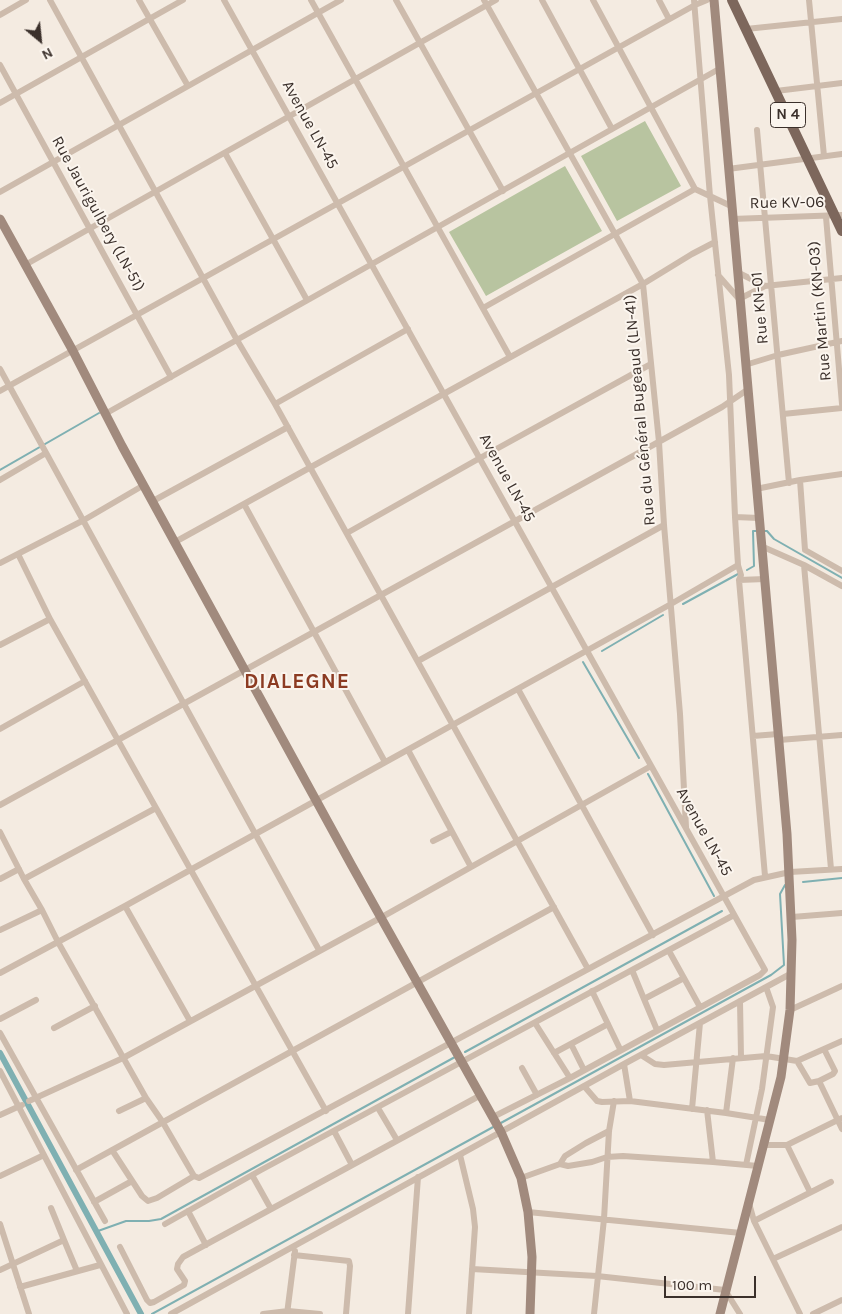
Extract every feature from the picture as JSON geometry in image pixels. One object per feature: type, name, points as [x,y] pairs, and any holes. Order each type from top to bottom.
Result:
[{"type":"main road","name":"N 4","points":[[732,0],[842,231]]},
{"type":"street","points":[[0,15],[26,0]]},
{"type":"street","points":[[50,0],[237,340],[276,404],[588,969]]},
{"type":"street","points":[[139,0],[188,86]]},
{"type":"street","points":[[0,104],[183,0]]},
{"type":"street","name":"Avenue LN-45","points":[[224,0],[765,970],[760,975],[700,1007]]},
{"type":"street","points":[[310,0],[510,357]]},
{"type":"street","points":[[0,192],[341,0]]},
{"type":"street","points":[[396,0],[503,191]]},
{"type":"street","points":[[25,265],[420,43],[485,3],[496,0]]},
{"type":"street","points":[[542,0],[612,129]]},
{"type":"street","points":[[592,0],[695,189],[731,206]]},
{"type":"street","points":[[659,0],[669,19]]},
{"type":"street","points":[[0,391],[618,48],[669,19],[694,2],[707,0]]},
{"type":"street","points":[[714,0],[736,272],[779,737],[792,917],[790,1010],[784,1058],[764,1145],[720,1314]]},
{"type":"street","points":[[809,0],[824,156]]},
{"type":"street","points":[[694,2],[710,196],[728,375],[738,565],[741,576],[739,580],[765,876]]},
{"type":"street","name":"Rue du Général Bugeaud (LN-41)","points":[[485,3],[643,284],[659,442],[680,714],[686,828]]},
{"type":"street","points":[[746,29],[842,19]]},
{"type":"street","name":"Rue Jaurigulbery (LN-51)","points":[[0,65],[171,377]]},
{"type":"street","points":[[105,414],[719,69]]},
{"type":"street","points":[[776,91],[842,83]]},
{"type":"street","name":"Rue KN-01","points":[[758,130],[789,483]]},
{"type":"street","points":[[225,154],[307,300]]},
{"type":"street","points":[[728,169],[842,154]]},
{"type":"street","points":[[482,308],[695,189]]},
{"type":"street","name":"Rue KV-06","points":[[732,219],[766,216],[834,216]]},
{"type":"street","name":"Rue Martin (KN-03)","points":[[834,216],[831,279],[839,342],[842,404]]},
{"type":"street","points":[[0,219],[245,670],[497,1125],[521,1178],[528,1212],[532,1243],[530,1314]]},
{"type":"street","points":[[175,542],[716,242]]},
{"type":"street","points":[[736,272],[765,286]]},
{"type":"street","points":[[718,275],[739,299]]},
{"type":"street","points":[[739,299],[765,286],[842,278]]},
{"type":"street","points":[[276,404],[408,328]]},
{"type":"street","points":[[745,365],[778,355],[839,342]]},
{"type":"street","points":[[347,533],[651,364]]},
{"type":"street","points":[[0,369],[319,950]]},
{"type":"street","points":[[0,805],[659,442],[729,403],[747,390]]},
{"type":"street","points":[[783,414],[842,408]]},
{"type":"street","points":[[153,501],[288,427]]},
{"type":"street","points":[[0,480],[46,453]]},
{"type":"street","points":[[756,489],[842,474]]},
{"type":"street","points":[[800,480],[804,548],[806,551],[842,571]]},
{"type":"street","points":[[0,563],[84,520],[144,485]]},
{"type":"street","points":[[244,504],[386,762]]},
{"type":"street","points":[[735,517],[759,518]]},
{"type":"street","points":[[418,661],[664,525]]},
{"type":"street","points":[[761,546],[804,565],[842,586]]},
{"type":"street","points":[[18,554],[50,618],[326,1111]]},
{"type":"street","points":[[0,973],[191,870],[738,565]]},
{"type":"street","points":[[804,565],[831,869]]},
{"type":"street","points":[[739,580],[765,579]]},
{"type":"street","points":[[0,645],[50,618]]},
{"type":"street","points":[[0,729],[85,681]]},
{"type":"street","points":[[518,689],[653,934]]},
{"type":"street","points":[[753,736],[820,737],[842,735]]},
{"type":"street","points":[[408,750],[471,867]]},
{"type":"street","points":[[0,1115],[123,1058],[382,917],[651,766]]},
{"type":"street","points":[[24,879],[156,808]]},
{"type":"street","points":[[0,832],[58,942],[123,1058],[194,1176]]},
{"type":"street","points":[[433,841],[451,832]]},
{"type":"street","points":[[112,1150],[142,1196],[148,1201],[152,1201],[194,1176],[202,1178],[754,880],[765,876],[790,872],[842,868]]},
{"type":"street","points":[[0,879],[19,869]]},
{"type":"street","points":[[125,906],[190,1021]]},
{"type":"street","points":[[76,1170],[554,907]]},
{"type":"street","points":[[0,930],[42,910]]},
{"type":"street","points":[[792,917],[842,913]]},
{"type":"street","points":[[165,1224],[252,1175],[734,915]]},
{"type":"street","points":[[171,1314],[460,1155],[537,1095],[700,1007],[668,950]]},
{"type":"street","points":[[632,970],[657,1030]]},
{"type":"street","points":[[497,1125],[584,1086],[792,974]]},
{"type":"street","points":[[644,999],[684,978]]},
{"type":"street","points":[[790,1010],[842,986]]},
{"type":"street","points":[[746,1165],[762,1089],[773,1007],[766,987]]},
{"type":"street","points":[[592,991],[620,1049]]},
{"type":"street","points":[[0,1020],[36,1000]]},
{"type":"street","points":[[740,1001],[741,1057]]},
{"type":"street","points":[[54,1028],[95,1006]]},
{"type":"street","points":[[535,1023],[570,1078]]},
{"type":"street","points":[[692,1108],[700,1023]]},
{"type":"street","points":[[554,1052],[608,1024]]},
{"type":"street","points":[[0,1033],[27,1102],[44,1155],[127,1314]]},
{"type":"street","points":[[640,1055],[660,1065],[766,1056],[797,1061],[842,1041]]},
{"type":"street","points":[[571,1044],[584,1070]]},
{"type":"street","points":[[797,1061],[810,1083],[818,1081],[833,1074],[835,1071],[824,1049]]},
{"type":"street","points":[[726,1113],[733,1058]]},
{"type":"street","points":[[624,1064],[630,1101]]},
{"type":"street","points":[[522,1068],[537,1095]]},
{"type":"street","points":[[0,1071],[27,1102],[76,1170],[105,1221]]},
{"type":"street","points":[[818,1081],[840,1119],[842,1129]]},
{"type":"street","points":[[584,1086],[597,1101],[602,1102],[630,1101],[770,1120]]},
{"type":"street","points":[[120,1247],[150,1303],[154,1302],[184,1285],[184,1281],[177,1269],[180,1260],[352,1164],[481,1095]]},
{"type":"street","points":[[119,1111],[146,1098]]},
{"type":"street","points":[[594,1314],[604,1219],[609,1131],[614,1101]]},
{"type":"street","points":[[378,1108],[397,1140]]},
{"type":"street","points":[[707,1110],[713,1162]]},
{"type":"street","points":[[764,1145],[787,1145],[840,1119]]},
{"type":"street","points":[[334,1131],[352,1164]]},
{"type":"street","points":[[560,1164],[565,1156],[609,1131]]},
{"type":"street","points":[[787,1145],[810,1192]]},
{"type":"street","points":[[0,1176],[44,1155]]},
{"type":"street","points":[[460,1155],[475,1218],[469,1314]]},
{"type":"street","points":[[521,1178],[560,1164],[568,1166],[607,1157],[623,1156],[758,1166]]},
{"type":"street","points":[[252,1175],[271,1209]]},
{"type":"street","points":[[408,1314],[418,1177]]},
{"type":"street","points":[[94,1202],[132,1181]]},
{"type":"street","points":[[754,1222],[831,1182]]},
{"type":"street","points":[[748,1202],[754,1222],[800,1314]]},
{"type":"street","points":[[51,1208],[77,1271]]},
{"type":"street","points":[[188,1211],[206,1245]]},
{"type":"street","points":[[528,1212],[741,1233]]},
{"type":"street","points":[[0,1224],[29,1314]]},
{"type":"street","points":[[773,1259],[842,1227]]},
{"type":"street","points":[[0,1270],[64,1240]]},
{"type":"street","points":[[288,1313],[296,1245]]},
{"type":"street","points":[[294,1255],[349,1261],[346,1314]]},
{"type":"street","points":[[20,1287],[100,1265]]},
{"type":"street","points":[[472,1269],[597,1276],[725,1290]]},
{"type":"street","points":[[725,1290],[740,1314]]},
{"type":"street","points":[[813,1314],[842,1300]]},
{"type":"street","points":[[258,1314],[320,1314]]},
{"type":"green space","points":[[645,121],[681,186],[617,221],[581,156]]},
{"type":"green space","points":[[565,166],[602,231],[486,296],[449,232]]},
{"type":"waterway","points":[[0,470],[99,413]]},
{"type":"waterway","points":[[747,570],[754,566],[753,531],[756,531]]},
{"type":"waterway","points":[[764,531],[767,531],[774,539],[842,578]]},
{"type":"waterway","points":[[683,604],[738,574]]},
{"type":"waterway","points":[[602,651],[663,615]]},
{"type":"waterway","points":[[583,662],[639,758]]},
{"type":"waterway","points":[[648,774],[714,896]]},
{"type":"waterway","points":[[803,882],[842,878]]},
{"type":"waterway","points":[[499,1124],[771,975],[784,965],[780,894],[785,885]]},
{"type":"waterway","points":[[465,1052],[722,911]]},
{"type":"waterway","points":[[0,1053],[141,1314]]},
{"type":"waterway","points":[[98,1231],[126,1221],[161,1219],[455,1057]]},
{"type":"waterway","points":[[152,1314],[495,1126]]},
{"type":"district","name":"DIALEGNE","points":[[297,682]]}]
